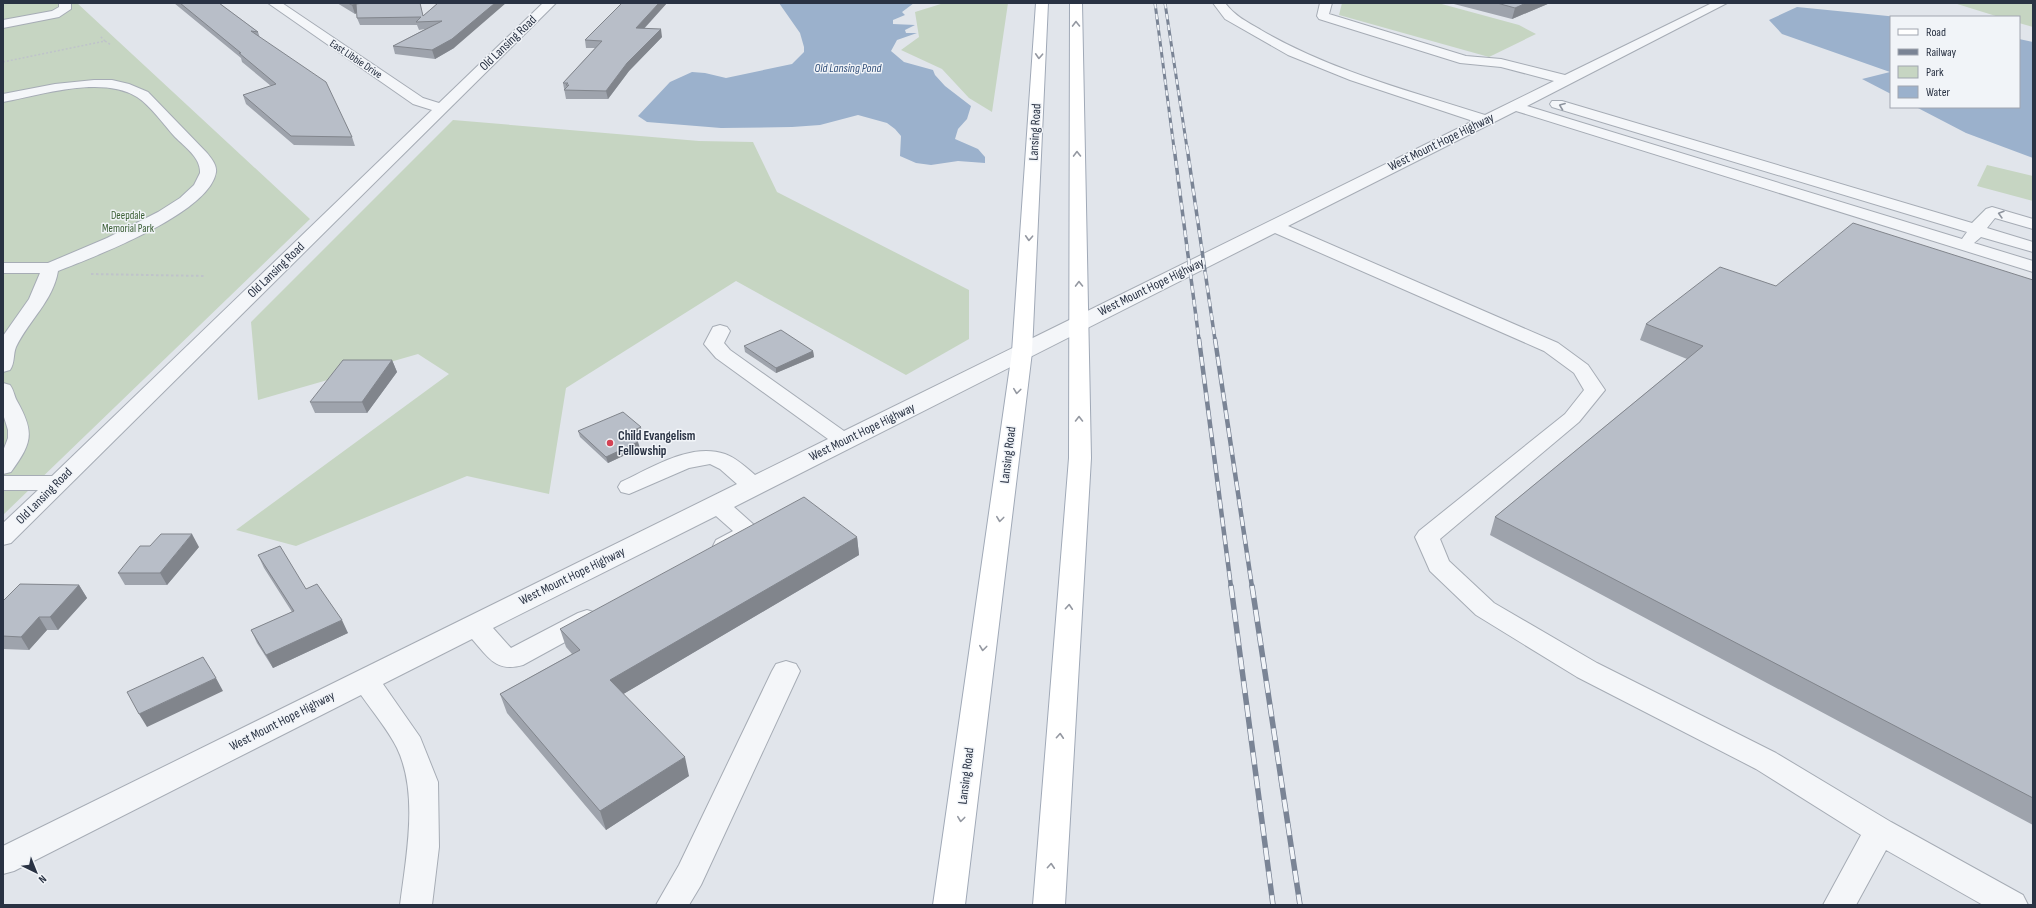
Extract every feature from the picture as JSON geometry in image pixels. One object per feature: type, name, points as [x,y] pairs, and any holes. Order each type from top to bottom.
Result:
[{"type":"main road","name":"Lansing Road","points":[[949,905],[1022,352],[1042,3]]},
{"type":"main road","points":[[1049,905],[1080,458],[1076,3]]},
{"type":"street","points":[[3,24],[55,14],[65,9],[65,3]]},
{"type":"street","name":"East Libbie Drive","points":[[274,3],[414,99],[441,108]]},
{"type":"street","name":"Old Lansing Road","points":[[3,537],[550,3]]},
{"type":"street","points":[[1219,3],[1229,16],[1293,52],[1355,77],[1485,120]]},
{"type":"street","points":[[1326,3],[1323,16],[1465,60],[1501,63],[1567,80]]},
{"type":"street","name":"West Mount Hope Highway","points":[[3,861],[474,624],[1721,3]]},
{"type":"street","points":[[3,98],[92,84],[121,85],[133,88],[143,94],[202,156],[206,163],[208,173],[202,185],[170,212],[140,230],[50,273],[3,268]]},
{"type":"street","points":[[1542,92],[1556,104],[2033,247]]},
{"type":"street","points":[[1513,106],[2033,268]]},
{"type":"street","points":[[1964,246],[1978,230],[1980,223],[1992,212],[2033,224]]},
{"type":"street","points":[[1273,226],[1551,347],[1581,369],[1595,390],[1572,418],[1427,537],[1439,565],[1485,608],[1587,670],[1766,761],[1880,831],[2012,905]]},
{"type":"street","points":[[3,366],[6,348],[50,273]]},
{"type":"street","points":[[720,331],[714,344],[723,354],[844,441]]},
{"type":"street","points":[[3,389],[3,394],[20,426],[18,441],[11,457],[3,467]]},
{"type":"street","points":[[629,488],[692,459],[710,457],[726,463],[753,486]]},
{"type":"street","points":[[3,482],[58,483]]},
{"type":"street","points":[[702,558],[744,536],[745,529],[717,504]]},
{"type":"street","points":[[474,624],[502,656],[514,658],[605,610]]},
{"type":"street","points":[[672,905],[690,875],[786,671]]},
{"type":"street","points":[[365,679],[410,745],[423,782],[423,847],[416,905]]},
{"type":"street","points":[[1839,905],[1880,831]]},
{"type":"path","points":[[100,36],[111,45]]},
{"type":"path","points":[[3,62],[105,41]]},
{"type":"path","points":[[50,273],[206,276]]},
{"type":"green space","name":"Deepdale Memorial Park","points":[[3,3],[77,3],[310,219],[3,515]]},
{"type":"green space","points":[[944,3],[1008,3],[992,112],[969,98],[942,69],[901,50],[919,37],[915,12]]},
{"type":"green space","points":[[1342,3],[1438,3],[1519,25],[1536,34],[1489,57],[1339,15]]},
{"type":"green space","points":[[1954,3],[2033,3],[2033,27],[2020,23],[2020,16],[1996,16]]},
{"type":"green space","points":[[453,120],[699,141],[753,142],[777,192],[969,290],[969,339],[906,375],[736,281],[566,388],[549,494],[467,476],[296,546],[236,530],[449,374],[418,354],[258,400],[251,322]]},
{"type":"green space","points":[[1987,165],[2033,176],[2033,201],[1977,186]]},
{"type":"water","name":"Old Lansing Pond","points":[[779,3],[914,3],[902,12],[905,15],[893,20],[893,24],[915,25],[905,30],[906,33],[917,33],[897,40],[891,51],[904,62],[933,70],[935,75],[945,86],[971,106],[967,119],[958,129],[955,139],[978,149],[985,157],[985,163],[958,161],[931,165],[916,163],[900,156],[901,136],[895,129],[887,123],[858,115],[820,125],[721,128],[647,122],[638,116],[670,82],[692,72],[705,73],[726,78],[792,64],[804,52],[804,47],[800,33]]},
{"type":"water","points":[[1797,7],[1890,16],[1890,72],[1782,34],[1769,20]]},
{"type":"water","points":[[2020,39],[2033,42],[2033,158],[1966,133],[1918,108],[2020,108]]},
{"type":"water","points":[[1890,72],[1890,93],[1862,79]]},
{"type":"building","points":[[180,3],[219,3],[258,32],[251,31],[326,82],[352,137],[291,136],[243,95],[276,84]]},
{"type":"building","points":[[420,3],[423,16],[438,3],[495,3],[452,39],[432,50],[393,46],[442,21],[416,22],[421,17],[357,18],[356,4]]},
{"type":"building","points":[[622,3],[659,3],[636,28],[661,29],[627,63],[606,91],[564,90],[569,85],[566,85],[568,83],[563,83],[602,41],[585,40]]},
{"type":"building","points":[[1497,3],[1526,3],[1515,8]]},
{"type":"building","points":[[1853,223],[2033,280],[2033,798],[1495,517],[1703,346],[1646,324],[1720,267],[1776,286]]},
{"type":"building","points":[[781,330],[813,351],[776,368],[744,346]]},
{"type":"building","points":[[343,360],[392,360],[362,402],[310,402]]},
{"type":"building","name":"Child Evangelism Fellowship","points":[[623,412],[641,427],[628,433],[638,442],[606,457],[578,431]]},
{"type":"building","points":[[804,497],[857,537],[610,680],[685,757],[600,811],[500,694],[580,650],[560,629]]},
{"type":"building","points":[[161,534],[192,534],[160,573],[118,573],[140,546],[150,546]]},
{"type":"building","points":[[280,546],[306,589],[317,584],[342,620],[266,655],[251,630],[294,611],[258,555]]},
{"type":"building","points":[[20,584],[79,585],[50,617],[39,617],[21,637],[3,636],[3,601]]},
{"type":"building","points":[[203,657],[216,678],[139,714],[127,692]]},
{"type":"railway","points":[[1155,3],[1174,148]]},
{"type":"railway","points":[[1165,3],[1187,148]]},
{"type":"railway","points":[[1174,147],[1199,340]]},
{"type":"railway","points":[[1187,147],[1215,340]]},
{"type":"railway","points":[[1199,339],[1231,587]]},
{"type":"railway","points":[[1215,339],[1252,587]]},
{"type":"railway","points":[[1231,586],[1273,905]]},
{"type":"railway","points":[[1252,586],[1300,905]]},
{"type":"place","name":"Child Evangelism Fellowship","points":[[610,443]]}]
